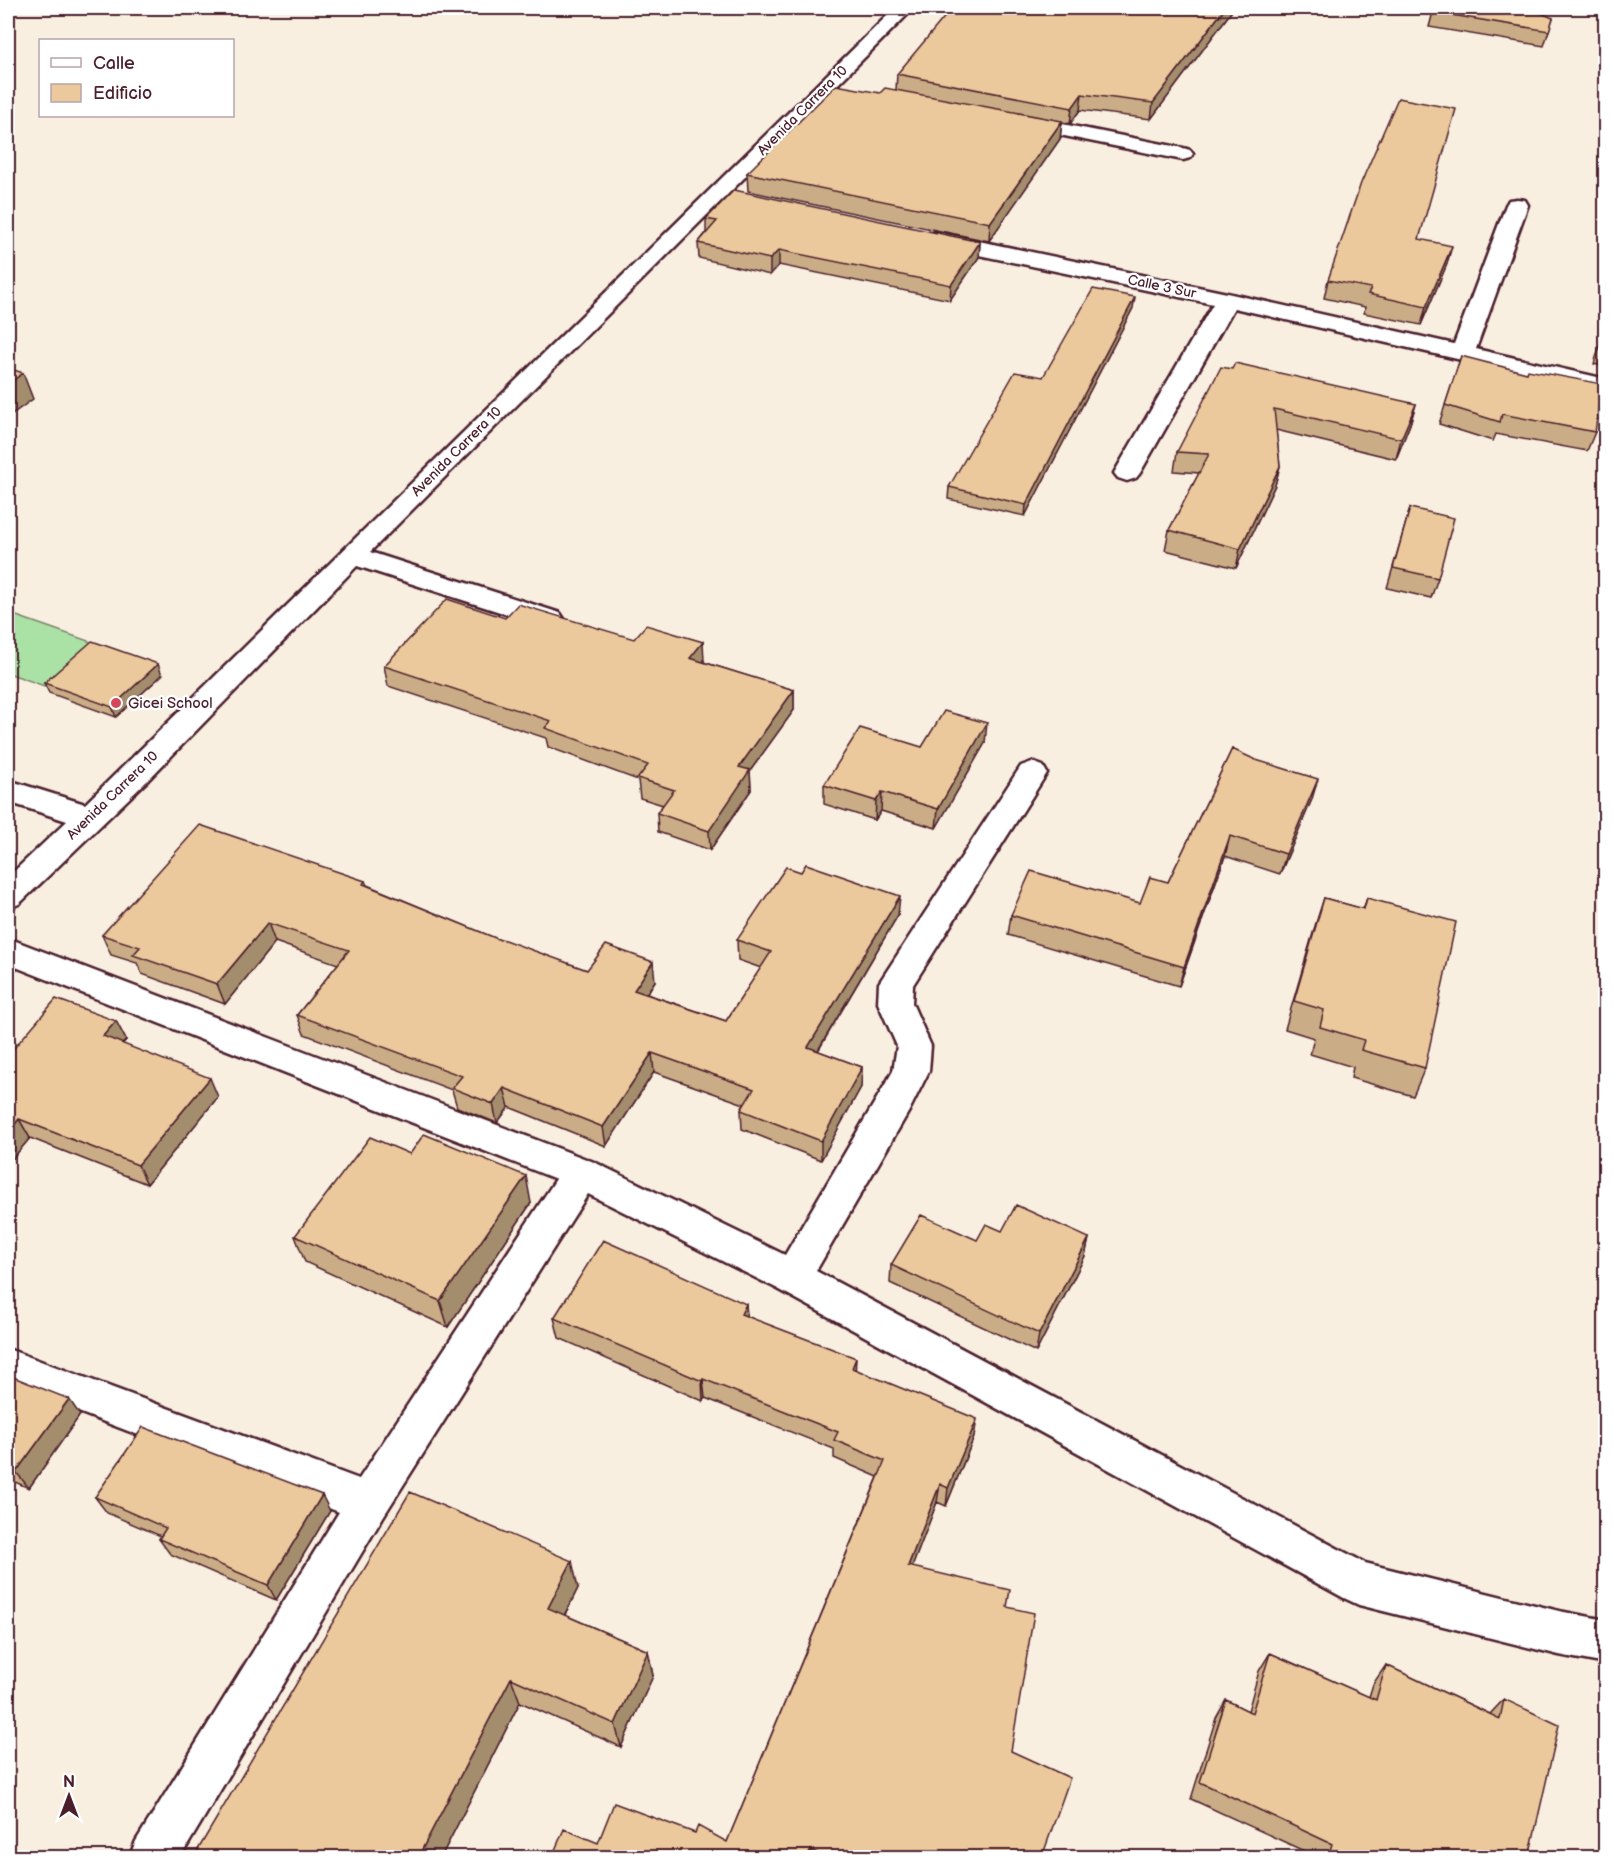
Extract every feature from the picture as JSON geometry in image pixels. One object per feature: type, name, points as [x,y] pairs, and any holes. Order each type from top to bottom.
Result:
[{"type":"street","name":"Avenida Carrera 10","points":[[8,896],[136,774],[352,555],[729,195],[827,85],[905,8]]},
{"type":"street","points":[[827,85],[850,89]]},
{"type":"street","points":[[999,118],[1183,154]]},
{"type":"street","points":[[1462,354],[1517,205]]},
{"type":"street","name":"Calle 3 Sur","points":[[913,234],[1227,300],[1605,386]]},
{"type":"street","points":[[1127,473],[1227,300]]},
{"type":"street","points":[[352,555],[550,619]]},
{"type":"street","points":[[792,1277],[896,1101],[911,1071],[914,1046],[895,1003],[896,983],[1032,773]]},
{"type":"street","points":[[8,791],[89,817]]},
{"type":"street","points":[[8,951],[580,1173],[792,1277],[1359,1583],[1559,1633],[1605,1642]]},
{"type":"street","points":[[153,1857],[368,1503],[580,1173]]},
{"type":"street","points":[[8,1367],[368,1503]]},
{"type":"green space","points":[[8,613],[94,643],[44,686],[8,673]]},
{"type":"building","points":[[952,8],[1225,8],[1153,103],[1082,94],[1072,108],[897,74]]},
{"type":"building","points":[[1435,8],[1529,8],[1553,18],[1549,31],[1433,12]]},
{"type":"building","points":[[836,85],[880,93],[885,88],[1062,121],[990,223],[747,173]]},
{"type":"building","points":[[1398,98],[1456,109],[1419,239],[1452,246],[1426,307],[1368,294],[1371,288],[1328,280],[1361,183]]},
{"type":"building","points":[[734,190],[980,242],[951,285],[779,250],[770,259],[698,243],[717,221],[706,219]]},
{"type":"building","points":[[1093,289],[1135,297],[1026,505],[949,487],[1015,372],[1043,377]]},
{"type":"building","points":[[1605,331],[1605,350],[1600,349]]},
{"type":"building","points":[[1461,356],[1527,373],[1528,370],[1602,384],[1595,432],[1502,414],[1500,422],[1445,405]]},
{"type":"building","points":[[1235,363],[1416,404],[1401,439],[1274,409],[1280,466],[1240,549],[1169,530],[1209,454],[1177,452],[1221,367],[1232,369]]},
{"type":"building","points":[[8,368],[23,373],[8,384]]},
{"type":"building","points":[[1410,508],[1454,518],[1438,578],[1393,568]]},
{"type":"building","points":[[447,599],[505,618],[518,604],[634,639],[646,625],[703,642],[690,658],[794,690],[739,767],[750,770],[709,831],[657,813],[674,790],[638,778],[648,765],[545,728],[551,721],[384,666]]},
{"type":"building","points":[[92,641],[158,664],[112,707],[44,683]]},
{"type":"building","points":[[944,711],[987,723],[938,809],[882,792],[876,801],[824,785],[860,728],[922,747]]},
{"type":"building","points":[[1232,749],[1256,760],[1318,779],[1286,854],[1230,836],[1184,967],[1011,915],[1031,871],[1140,903],[1150,877],[1168,882]]},
{"type":"building","points":[[200,825],[365,881],[363,884],[500,940],[587,970],[606,945],[653,962],[634,990],[726,1021],[771,952],[737,940],[786,867],[801,872],[806,864],[900,896],[808,1047],[862,1067],[821,1141],[741,1110],[754,1089],[652,1053],[603,1127],[504,1088],[493,1104],[452,1088],[462,1076],[297,1015],[349,950],[268,923],[217,984],[133,955],[140,947],[102,935]]},
{"type":"building","points":[[1324,898],[1364,909],[1367,898],[1456,922],[1425,1068],[1361,1050],[1364,1040],[1320,1027],[1324,1010],[1294,1001]]},
{"type":"building","points":[[56,999],[116,1021],[103,1036],[210,1078],[138,1165],[19,1119],[8,1133],[8,1055]]},
{"type":"building","points":[[424,1134],[526,1176],[440,1301],[295,1236],[370,1137],[410,1154]]},
{"type":"building","points":[[1016,1205],[1089,1238],[1039,1334],[891,1265],[921,1215],[977,1240],[986,1224],[1002,1231]]},
{"type":"building","points":[[603,1240],[746,1304],[741,1314],[856,1358],[852,1368],[977,1419],[948,1488],[940,1484],[908,1566],[1010,1590],[1007,1607],[1034,1613],[1011,1751],[1070,1778],[1042,1857],[826,1857],[811,1850],[807,1857],[552,1857],[564,1829],[598,1843],[614,1803],[695,1833],[698,1826],[727,1842],[885,1461],[834,1440],[838,1432],[703,1379],[702,1381],[554,1318]]},
{"type":"building","points":[[8,1375],[69,1399],[16,1472],[8,1469]]},
{"type":"building","points":[[143,1427],[322,1495],[268,1585],[159,1539],[166,1528],[95,1497]]},
{"type":"building","points":[[410,1492],[572,1561],[548,1608],[648,1651],[615,1724],[511,1678],[418,1857],[204,1857],[196,1853]]},
{"type":"building","points":[[1270,1653],[1376,1700],[1386,1665],[1500,1719],[1504,1699],[1559,1725],[1529,1857],[1328,1857],[1332,1844],[1200,1782],[1226,1700],[1252,1713]]},
{"type":"place","name":"Gicei School","points":[[116,703]]}]
